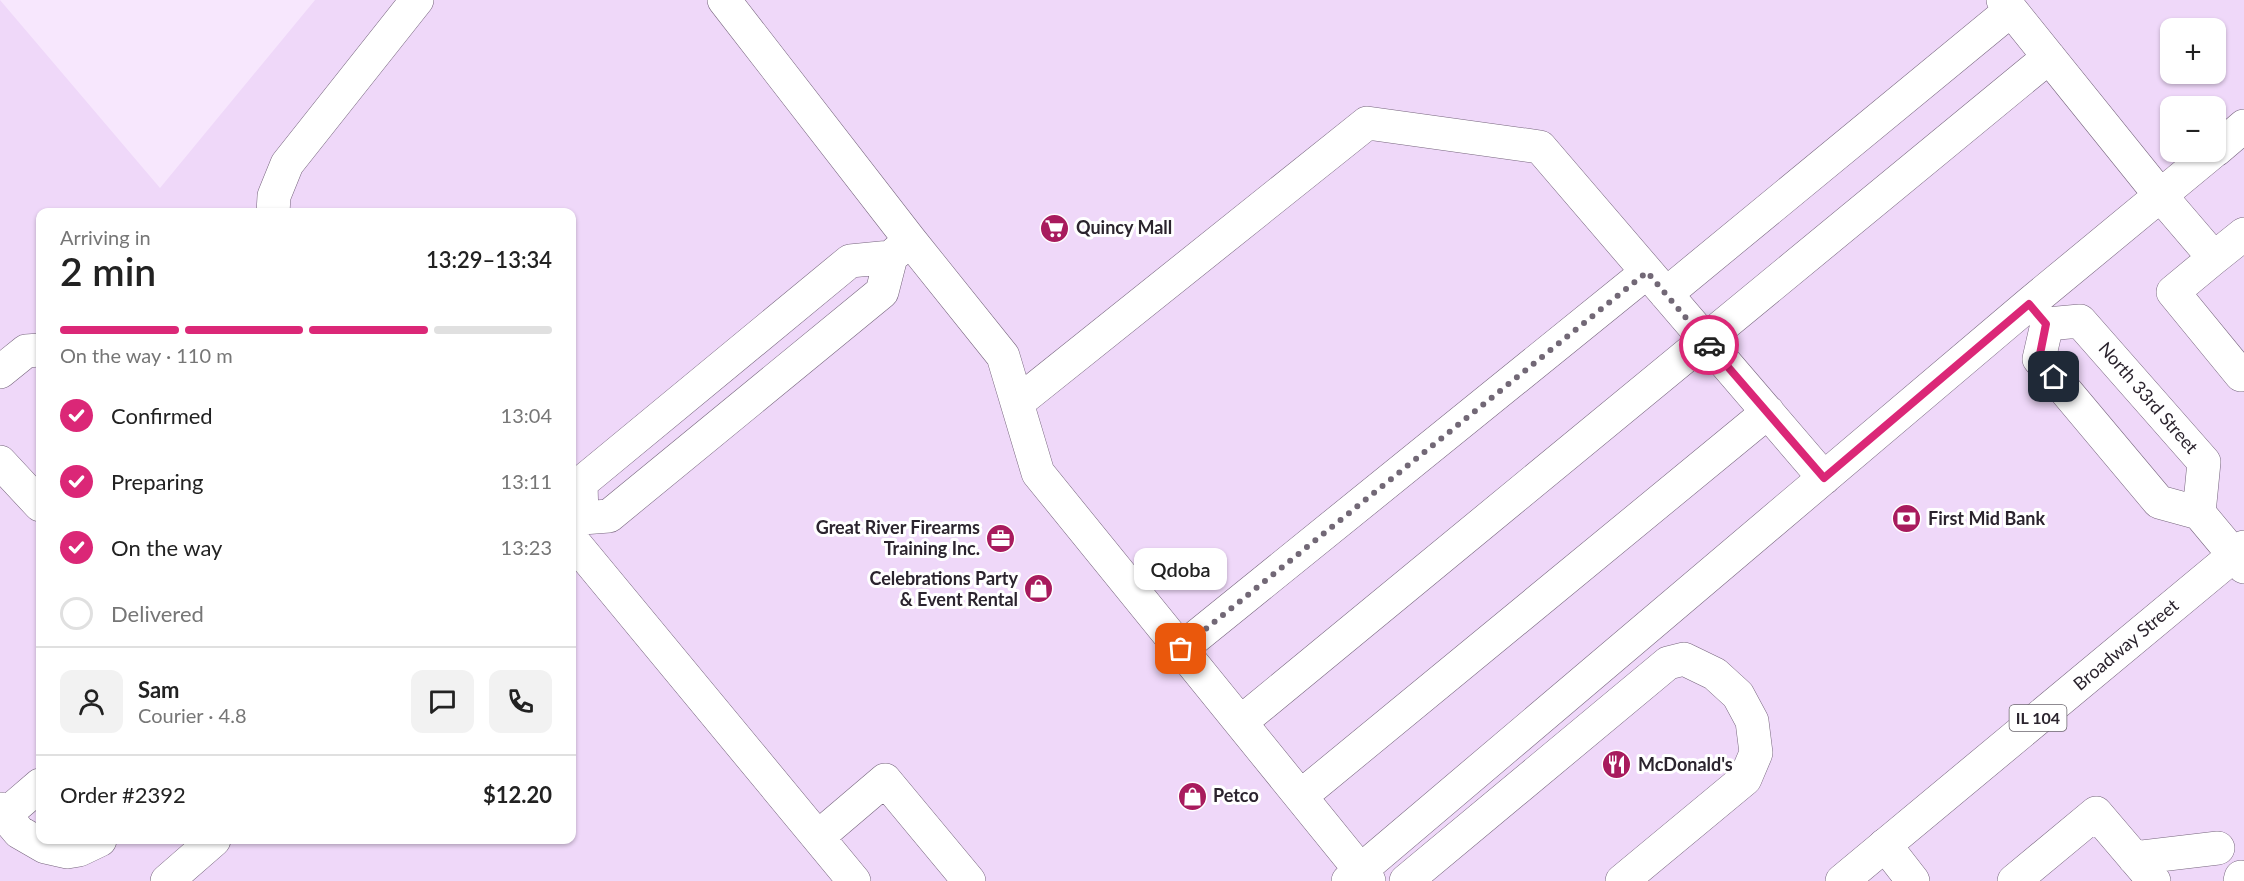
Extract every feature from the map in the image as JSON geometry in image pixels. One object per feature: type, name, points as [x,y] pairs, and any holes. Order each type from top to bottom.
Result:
[{"type":"street","points":[[273,208],[274,196],[287,164],[417,0]]},
{"type":"street","points":[[724,0],[901,249],[1003,356],[1038,473],[1300,796],[1360,877],[1824,478],[2038,314],[2160,195],[2200,162]]},
{"type":"street","points":[[1181,649],[1656,283],[2007,5],[2160,195],[2214,258]]},
{"type":"street","points":[[1241,722],[2049,57]]},
{"type":"street","points":[[1017,403],[1367,123],[1540,147],[1824,478]]},
{"type":"street","points":[[2226,141],[2244,126]]},
{"type":"street","points":[[2244,234],[2173,292],[2241,375],[2244,372]]},
{"type":"street","points":[[576,521],[581,483],[850,261],[901,249]]},
{"type":"street","points":[[576,529],[609,516],[882,292],[901,249]]},
{"type":"street","points":[[2038,314],[2039,359],[2159,502],[2199,513],[2241,556]]},
{"type":"street","name":"North 33rd Street","points":[[2038,314],[2080,321],[2204,462],[2199,513]]},
{"type":"street","points":[[0,372],[26,351],[36,350]]},
{"type":"street","points":[[1300,796],[1768,412]]},
{"type":"street","points":[[0,462],[36,501]]},
{"type":"street","points":[[576,530],[854,881]]},
{"type":"street","name":"Broadway Street","points":[[1842,881],[2241,556]]},
{"type":"street","points":[[1406,881],[1668,663],[1684,659],[1715,674],[1738,695],[1752,721],[1756,753],[1745,779],[1622,881]]},
{"type":"street","points":[[818,837],[885,780],[969,881]]},
{"type":"street","points":[[36,788],[2,812],[19,832],[36,842]]},
{"type":"street","points":[[2014,881],[2096,813],[2144,869],[2218,848]]},
{"type":"street","points":[[40,844],[67,852],[79,850],[92,844]]},
{"type":"street","points":[[167,881],[209,844]]},
{"type":"street","points":[[1885,845],[1913,881]]},
{"type":"shaded area","points":[[0,0],[160,188],[315,0],[2244,0],[2244,881],[0,881]]},
{"type":"way so far","points":[[1181,649],[1647,272],[1709,345]]},
{"type":"place","name":"Quincy Mall","points":[[1055,228]]},
{"type":"place","name":"First Mid Bank","points":[[1907,519]]},
{"type":"place","name":"Great River Firearms Training Inc.","points":[[1001,538]]},
{"type":"place","name":"Celebrations Party & Event Rental","points":[[1039,589]]},
{"type":"place","name":"Qdoba","points":[[1181,649]]},
{"type":"place","name":"McDonald's","points":[[1617,765]]},
{"type":"place","name":"Petco","points":[[1192,796]]},
{"type":"route","points":[[1709,345],[1824,478],[2029,304],[2046,324],[2039,359],[2054,377]]}]
